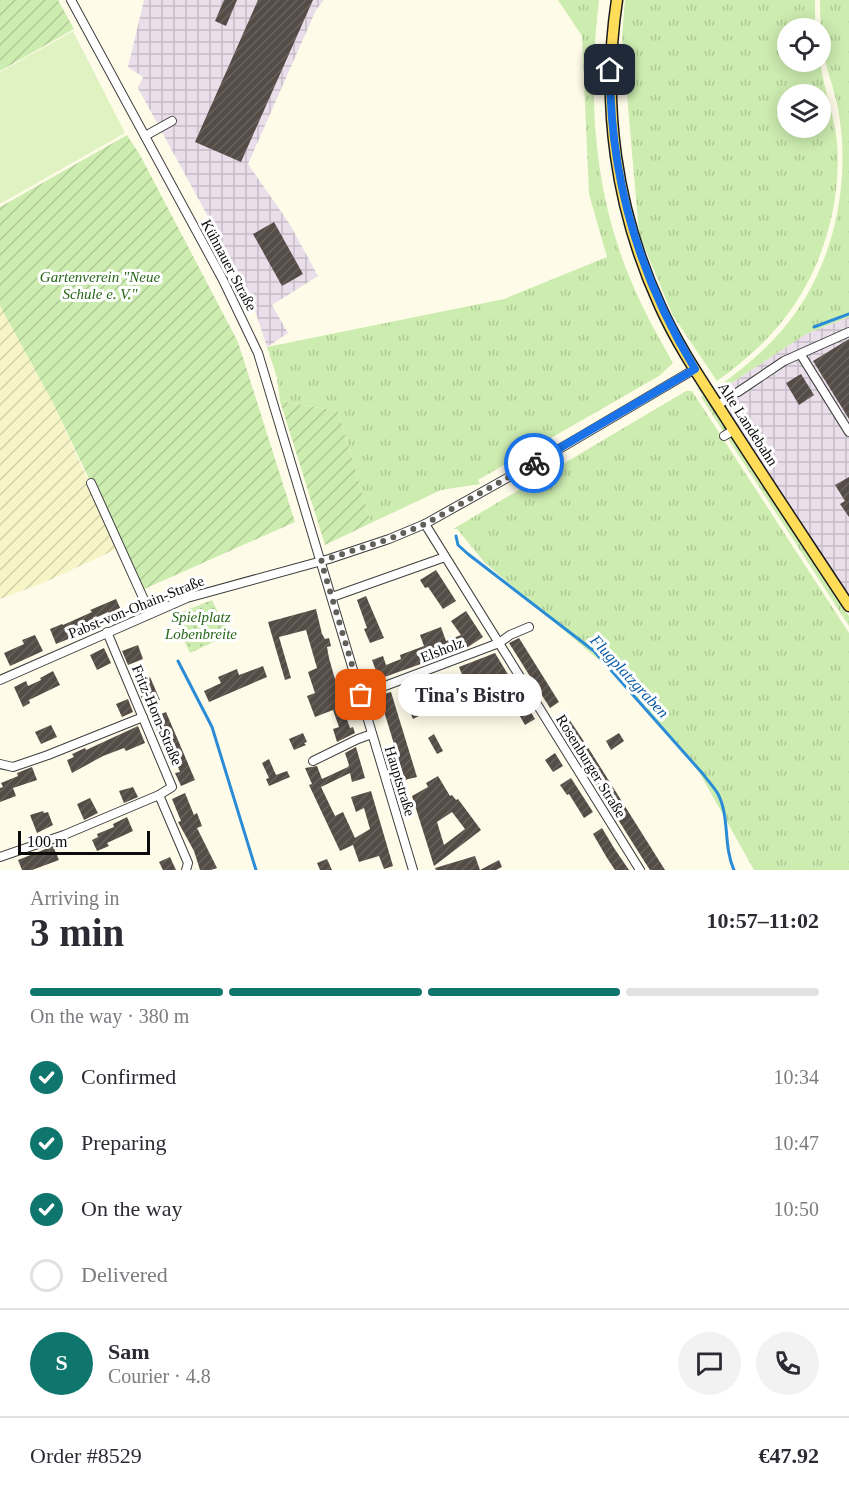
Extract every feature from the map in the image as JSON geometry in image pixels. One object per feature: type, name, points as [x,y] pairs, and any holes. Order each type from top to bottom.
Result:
[{"type":"main road","name":"Alte Landebahn","points":[[617,0],[610,87],[613,134],[621,186],[632,231],[652,287],[668,323],[718,405],[729,433],[849,605]]},
{"type":"street","name":"Kühnauer Straße","points":[[71,0],[223,279],[251,336],[270,391],[321,561]]},
{"type":"street","points":[[145,136],[172,122]]},
{"type":"street","points":[[718,405],[784,361],[849,332]]},
{"type":"street","points":[[801,355],[849,432]]},
{"type":"street","name":"Pabst-von-Ohain-Straße","points":[[0,680],[150,613],[208,591],[321,561],[389,539],[425,524],[695,369]]},
{"type":"street","points":[[91,483],[150,613]]},
{"type":"street","name":"Rosenburger Straße","points":[[425,524],[640,870]]},
{"type":"street","points":[[332,597],[445,558]]},
{"type":"street","name":"Hauptstraße","points":[[321,561],[413,870]]},
{"type":"street","name":"Elsholz","points":[[361,695],[499,643],[510,635],[529,627]]},
{"type":"street","name":"Fritz-Horn-Straße","points":[[106,632],[172,787],[159,795]]},
{"type":"street","points":[[0,764],[13,767],[143,717]]},
{"type":"street","points":[[312,761],[372,734]]},
{"type":"street","points":[[0,857],[64,835],[159,795],[188,863],[186,870]]},
{"type":"shaded area","points":[[144,0],[324,0],[316,10],[248,164],[289,223],[318,276],[272,305],[288,333],[267,347],[249,292],[138,88],[143,77],[128,67]]},
{"type":"shaded area","points":[[0,306],[53,403],[119,548],[43,583],[0,599]]},
{"type":"shaded area","points":[[849,317],[849,596],[731,416],[724,388],[806,334]]},
{"type":"green space","points":[[0,0],[58,0],[74,29],[0,71]]},
{"type":"green space","points":[[558,0],[599,0],[594,96],[598,159],[604,190],[620,252],[631,281],[673,363],[659,376],[478,480],[480,484],[441,490],[371,523],[338,411],[280,401],[277,378],[267,347],[504,299],[607,257],[589,194],[582,36]]},
{"type":"green space","points":[[625,0],[815,0],[815,18],[777,18],[777,72],[822,72],[825,84],[777,84],[777,138],[831,138],[831,109],[837,142],[836,187],[833,210],[820,255],[800,296],[787,315],[755,351],[717,381],[673,316],[639,234],[622,36]]},
{"type":"green space","points":[[820,0],[849,0],[849,317],[806,334],[724,388],[721,385],[762,352],[796,312],[820,269],[836,221],[842,171],[842,146],[838,108],[828,72],[831,72],[831,18],[821,18]]},
{"type":"green space","points":[[73,31],[125,133],[0,204],[0,72]]},
{"type":"green space","name":"Gartenverein \"Neue Schule e. V.\"","points":[[127,135],[140,155],[238,342],[295,522],[142,590],[53,403],[0,306],[0,207]]},
{"type":"green space","points":[[696,387],[702,391],[849,616],[849,626],[701,397],[703,395]]},
{"type":"green space","points":[[686,391],[692,391],[849,633],[849,870],[754,870],[694,763],[614,673],[485,563],[457,529],[453,529]]},
{"type":"green space","points":[[280,401],[338,411],[371,523],[325,545]]},
{"type":"green space","name":"Spielplatz Lobenbreite","points":[[212,600],[229,635],[190,653],[172,616]]},
{"type":"building","points":[[224,0],[237,0],[226,26],[215,21]]},
{"type":"building","points":[[258,0],[313,0],[241,162],[195,142]]},
{"type":"building","points":[[274,222],[303,274],[282,286],[253,234]]},
{"type":"building","points":[[849,339],[849,419],[813,361]]},
{"type":"building","points":[[801,374],[814,395],[799,405],[786,383]]},
{"type":"building","points":[[849,477],[849,517],[840,504],[845,501],[835,485]]},
{"type":"building","points":[[436,570],[456,601],[443,609],[428,587],[425,588],[420,580]]},
{"type":"building","points":[[366,596],[384,638],[370,643],[357,600]]},
{"type":"building","points":[[116,599],[123,614],[112,619],[108,612],[89,621],[93,629],[56,644],[50,629],[92,612],[90,610]]},
{"type":"building","points":[[316,609],[322,634],[325,639],[329,638],[331,646],[327,647],[329,658],[344,711],[350,728],[353,727],[355,733],[337,742],[333,729],[339,727],[333,710],[315,717],[307,696],[315,693],[308,672],[317,668],[306,630],[279,637],[291,678],[285,680],[268,622]]},
{"type":"building","points":[[466,611],[483,637],[468,647],[379,679],[372,660],[383,656],[386,665],[401,659],[400,655],[424,646],[420,635],[441,627],[446,641],[461,635],[451,621]]},
{"type":"building","points":[[35,635],[43,651],[10,666],[4,653],[24,644],[22,640]]},
{"type":"building","points":[[519,638],[559,702],[550,708],[509,643]]},
{"type":"building","points":[[138,645],[143,659],[128,665],[122,651]]},
{"type":"building","points":[[104,648],[111,663],[97,670],[90,655]]},
{"type":"building","points":[[495,653],[535,719],[525,725],[502,685],[490,693],[483,683],[469,692],[459,667]]},
{"type":"building","points":[[263,666],[267,677],[209,702],[204,691],[221,683],[218,677],[237,669],[239,675]]},
{"type":"building","points":[[53,671],[60,685],[29,700],[30,703],[23,707],[14,687],[26,681],[28,686]]},
{"type":"building","points":[[150,677],[160,700],[145,706],[135,683]]},
{"type":"building","points":[[449,686],[455,699],[446,704],[440,690]]},
{"type":"building","points":[[391,692],[417,777],[405,780],[379,695]]},
{"type":"building","points":[[128,699],[133,712],[122,717],[116,704]]},
{"type":"building","points":[[416,701],[420,709],[416,711],[419,716],[413,719],[407,705]]},
{"type":"building","points":[[166,712],[195,780],[181,786],[175,773],[180,772],[175,759],[170,761],[164,747],[168,746],[161,729],[157,731],[152,718]]},
{"type":"building","points":[[569,719],[665,870],[650,870],[646,864],[559,726]]},
{"type":"building","points":[[51,725],[57,737],[41,744],[35,732]]},
{"type":"building","points":[[138,726],[145,743],[126,751],[124,748],[103,756],[72,773],[67,760],[74,757],[72,754]]},
{"type":"building","points":[[303,733],[306,745],[294,750],[289,739]]},
{"type":"building","points":[[619,733],[624,741],[611,750],[606,741]]},
{"type":"building","points":[[434,734],[443,751],[437,754],[428,738]]},
{"type":"building","points":[[356,747],[365,778],[352,782],[350,773],[321,787],[335,816],[343,812],[355,838],[370,829],[364,808],[356,812],[351,797],[371,791],[393,866],[384,869],[379,856],[359,862],[353,845],[340,851],[309,785],[312,784],[305,768],[317,766],[322,779],[348,767],[345,753]]},
{"type":"building","points":[[555,753],[563,766],[553,772],[545,760]]},
{"type":"building","points":[[269,759],[276,775],[287,771],[290,777],[269,786],[266,779],[269,778],[262,763]]},
{"type":"building","points":[[32,767],[37,780],[13,788],[16,796],[0,802],[0,788],[3,787],[1,783]]},
{"type":"building","points":[[438,776],[450,796],[458,799],[481,830],[434,866],[412,796],[428,787],[426,783]],"holes":[[[452,812],[465,829],[444,845],[437,822]]]},
{"type":"building","points":[[571,778],[593,812],[584,818],[569,794],[567,795],[560,785]]},
{"type":"building","points":[[133,787],[138,797],[124,803],[119,791]]},
{"type":"building","points":[[185,793],[194,815],[197,813],[202,826],[197,828],[217,868],[200,870],[194,851],[178,822],[181,821],[172,799]]},
{"type":"building","points":[[90,798],[98,813],[84,820],[77,804]]},
{"type":"building","points":[[43,811],[48,812],[53,825],[37,833],[30,815]]},
{"type":"building","points":[[127,817],[133,831],[107,843],[109,846],[97,851],[92,840],[98,837],[97,834],[114,827],[113,824]]},
{"type":"building","points":[[602,828],[629,870],[615,870],[607,858],[593,834]]},
{"type":"building","points":[[53,846],[59,860],[32,870],[22,870],[18,860]]},
{"type":"building","points":[[475,856],[480,870],[436,870],[435,868]]},
{"type":"building","points":[[170,857],[176,870],[163,870],[159,862]]},
{"type":"building","points":[[327,859],[332,870],[320,870],[317,863]]},
{"type":"building","points":[[499,860],[502,867],[496,870],[480,870]]},
{"type":"waterway","points":[[814,327],[849,314]]},
{"type":"waterway","name":"Flugplatzgraben","points":[[456,536],[458,545],[468,554],[594,651],[703,774],[722,803],[734,870]]},
{"type":"waterway","points":[[178,661],[212,727],[256,870]]},
{"type":"way so far","points":[[361,695],[321,561],[389,539],[425,524],[534,463]]},
{"type":"place","name":"Tina's Bistro","points":[[361,695]]},
{"type":"route","points":[[534,463],[695,369],[660,307],[639,255],[629,222],[613,134],[610,70]]}]
